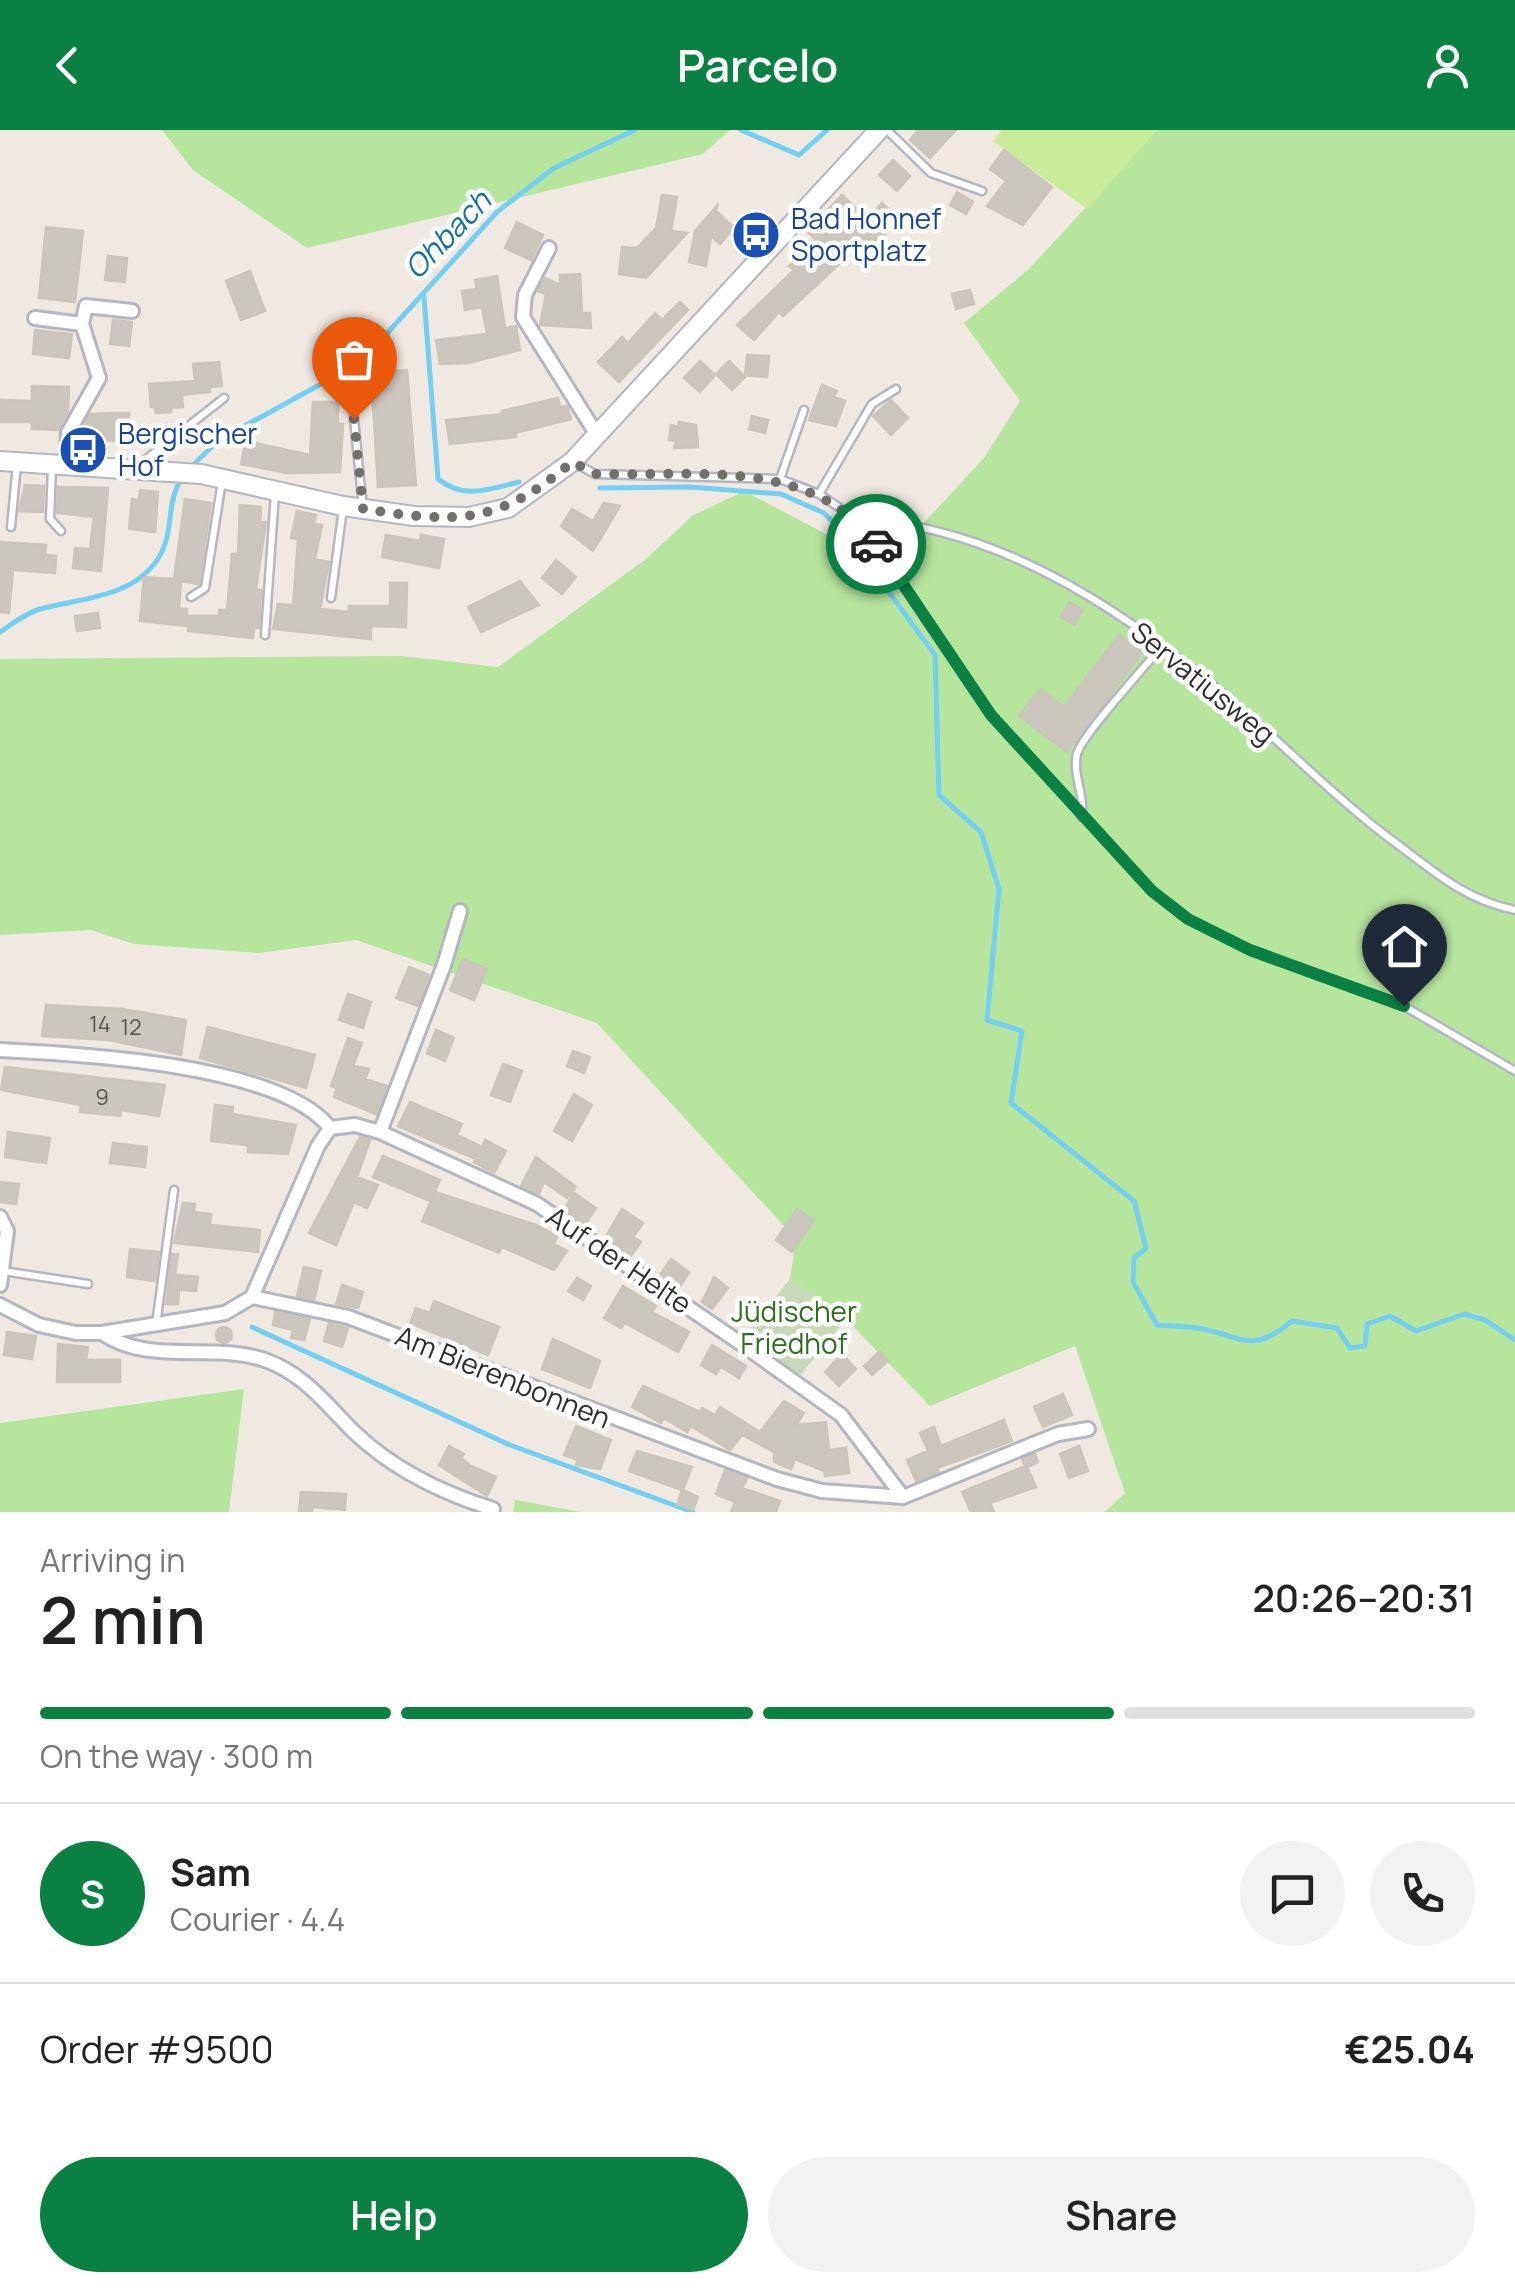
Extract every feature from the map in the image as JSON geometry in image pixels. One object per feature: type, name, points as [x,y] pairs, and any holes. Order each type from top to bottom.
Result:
[{"type":"main road","points":[[8,462],[172,470],[353,508],[414,516],[469,517],[508,508],[572,462],[879,130]]},
{"type":"street","points":[[548,248],[524,295],[523,318],[597,435]]},
{"type":"street","points":[[59,464],[68,433],[100,378],[82,324],[86,306],[132,311]]},
{"type":"street","points":[[34,318],[82,324]]},
{"type":"street","points":[[380,1132],[460,911]]},
{"type":"street","points":[[0,1050],[73,1054],[206,1072],[285,1096],[317,1111],[330,1128],[318,1146],[252,1297],[225,1313],[156,1326],[76,1334],[39,1325],[0,1305]]},
{"type":"street","name":"Auf der Helte","points":[[330,1128],[355,1125],[380,1132],[537,1204],[841,1415],[903,1497]]},
{"type":"street","points":[[0,1217],[7,1231],[1,1278]]},
{"type":"street","name":"Am Bierenbonnen","points":[[252,1297],[348,1317],[777,1480],[822,1491],[903,1497]]},
{"type":"street","points":[[102,1333],[124,1348],[234,1352],[297,1374],[354,1432],[406,1471],[492,1509]]},
{"type":"street","points":[[903,1497],[1058,1434],[1088,1428]]},
{"type":"lane","points":[[887,130],[932,173],[982,191]]},
{"type":"lane","points":[[331,598],[353,508],[351,389]]},
{"type":"lane","points":[[820,494],[872,404],[896,389]]},
{"type":"lane","points":[[135,468],[224,398]]},
{"type":"lane","points":[[780,480],[804,410]]},
{"type":"lane","points":[[8,462],[11,527]]},
{"type":"lane","points":[[572,462],[596,474],[780,480],[820,494],[858,520],[991,715],[1152,891],[1188,919],[1250,950],[1404,1006],[1515,1071]]},
{"type":"lane","points":[[59,464],[50,520],[61,531]]},
{"type":"lane","points":[[191,597],[205,588],[222,480]]},
{"type":"lane","points":[[265,635],[275,492]]},
{"type":"lane","name":"Servatiusweg","points":[[858,520],[892,521],[963,538],[1093,599],[1246,714],[1325,790],[1454,889],[1481,903],[1515,910]]},
{"type":"lane","points":[[1081,817],[1077,751],[1161,647]]},
{"type":"lane","points":[[156,1326],[174,1190]]},
{"type":"lane","points":[[1,1278],[88,1284]]},
{"type":"green space","points":[[162,130],[730,130],[703,154],[307,248],[193,170]]},
{"type":"green space","points":[[1001,130],[1157,130],[1087,209],[993,141]]},
{"type":"green space","points":[[1157,130],[1515,130],[1515,1512],[1105,1512],[1125,1493],[1075,1346],[930,1406],[846,1319],[790,1279],[796,1239],[597,1023],[356,940],[259,953],[134,944],[91,930],[0,935],[0,659],[402,656],[498,667],[646,559],[692,516],[744,491],[885,565],[984,458],[1020,401],[964,323],[1029,269]]},
{"type":"green space","name":"Jüdischer Friedhof","points":[[790,1279],[846,1319],[798,1378],[743,1337]]},
{"type":"green space","points":[[244,1389],[229,1512],[0,1512],[0,1423]]},
{"type":"green space","points":[[515,1500],[581,1512],[513,1512]]},
{"type":"building","points":[[918,130],[956,130],[930,158],[910,140]]},
{"type":"building","points":[[1004,150],[1052,187],[1023,225],[987,206],[1006,181],[990,169]]},
{"type":"building","points":[[893,160],[910,176],[897,191],[879,175]]},
{"type":"building","points":[[957,192],[973,202],[966,214],[950,205]]},
{"type":"building","points":[[662,195],[677,197],[671,231],[687,233],[646,278],[619,274],[622,247],[637,248],[656,228]]},
{"type":"building","points":[[842,195],[867,219],[882,203],[901,220],[855,262],[849,255],[783,316],[779,312],[754,340],[737,325],[794,270],[789,266],[816,240],[807,231]]},
{"type":"building","points":[[717,206],[716,211],[734,228],[720,244],[711,236],[706,266],[689,262],[695,231]]},
{"type":"building","points":[[517,222],[543,235],[531,260],[505,248]]},
{"type":"building","points":[[46,227],[83,231],[75,302],[39,298]]},
{"type":"building","points":[[108,256],[127,258],[125,282],[105,280]]},
{"type":"building","points":[[250,271],[265,311],[241,320],[226,281]]},
{"type":"building","points":[[580,274],[582,313],[590,313],[591,328],[540,325],[546,294],[538,291],[545,278],[560,285],[560,275]]},
{"type":"building","points":[[497,276],[505,328],[516,326],[520,350],[468,363],[440,364],[436,340],[487,334],[482,307],[465,310],[462,291],[477,289],[475,280]]},
{"type":"building","points":[[970,290],[974,304],[956,309],[952,294]]},
{"type":"building","points":[[680,302],[688,310],[619,382],[598,362],[622,337],[628,343],[655,313],[662,320]]},
{"type":"building","points":[[113,320],[132,322],[129,346],[110,344]]},
{"type":"building","points":[[35,330],[72,334],[69,358],[33,354]]},
{"type":"building","points":[[747,355],[769,356],[767,377],[745,375]]},
{"type":"building","points":[[700,361],[715,375],[700,392],[684,378]]},
{"type":"building","points":[[729,361],[745,377],[732,390],[716,374]]},
{"type":"building","points":[[219,362],[222,386],[210,387],[210,392],[182,395],[183,407],[171,408],[171,412],[156,413],[155,407],[151,407],[149,384],[195,381],[193,364]]},
{"type":"building","points":[[407,370],[416,485],[378,487],[371,372]]},
{"type":"building","points":[[822,385],[837,391],[834,397],[845,401],[836,426],[809,420]]},
{"type":"building","points":[[32,386],[69,387],[68,412],[59,430],[32,429],[32,422],[0,422],[0,400],[32,401]]},
{"type":"building","points":[[558,398],[560,407],[567,406],[571,419],[515,433],[516,437],[450,444],[446,420],[503,414],[502,411]]},
{"type":"building","points":[[891,400],[908,418],[891,435],[873,416]]},
{"type":"building","points":[[313,402],[338,402],[338,424],[343,424],[340,472],[286,473],[241,464],[246,441],[310,455]]},
{"type":"building","points":[[129,413],[129,441],[86,440],[86,430],[81,430],[90,414]]},
{"type":"building","points":[[752,416],[768,420],[765,433],[749,429]]},
{"type":"building","points":[[679,422],[696,425],[698,447],[674,448],[676,441],[669,440],[671,425],[678,427]]},
{"type":"building","points":[[25,485],[44,486],[43,512],[19,511]]},
{"type":"building","points":[[58,487],[108,488],[101,571],[73,568],[75,548],[90,549],[94,517],[57,513]]},
{"type":"building","points":[[140,490],[158,492],[155,532],[129,529],[132,499],[139,500]]},
{"type":"building","points":[[185,499],[211,503],[199,584],[181,581],[179,609],[187,609],[187,626],[140,621],[144,577],[174,579]]},
{"type":"building","points":[[604,503],[620,506],[593,551],[561,526],[572,509],[593,521]]},
{"type":"building","points":[[240,505],[261,507],[260,522],[266,522],[256,589],[261,590],[259,628],[254,628],[253,638],[188,631],[188,616],[219,616],[219,610],[227,610],[232,554],[238,554]]},
{"type":"building","points":[[297,511],[316,515],[314,524],[322,525],[315,559],[329,562],[320,609],[349,612],[349,606],[390,606],[390,583],[407,583],[406,627],[371,626],[371,639],[273,629],[278,604],[293,605],[298,539],[291,538]]},
{"type":"building","points":[[386,535],[420,541],[421,535],[444,539],[439,568],[382,557]]},
{"type":"building","points":[[0,542],[46,545],[45,555],[56,556],[55,573],[13,570],[9,613],[0,612]]},
{"type":"building","points":[[556,560],[576,577],[562,594],[542,578]]},
{"type":"building","points":[[520,581],[539,605],[481,632],[468,607]]},
{"type":"building","points":[[1069,602],[1083,610],[1074,625],[1061,617]]},
{"type":"building","points":[[98,613],[100,628],[77,631],[75,616]]},
{"type":"building","points":[[1119,635],[1142,653],[1067,752],[1019,716],[1040,689],[1064,707]]},
{"type":"building","points":[[463,959],[487,969],[474,1000],[450,990]]},
{"type":"building","points":[[409,967],[429,975],[418,1006],[396,998]]},
{"type":"building","points":[[348,994],[371,1002],[363,1028],[339,1020]]},
{"type":"building","points":[[46,1005],[123,1009],[186,1020],[181,1055],[109,1040],[42,1036]]},
{"type":"building","points":[[208,1027],[315,1055],[306,1088],[200,1058]]},
{"type":"building","points":[[436,1030],[454,1038],[445,1061],[427,1053]]},
{"type":"building","points":[[348,1038],[362,1043],[353,1066],[369,1069],[365,1079],[387,1086],[376,1114],[334,1097],[337,1088],[331,1086]]},
{"type":"building","points":[[573,1051],[590,1057],[584,1073],[567,1066]]},
{"type":"building","points":[[503,1064],[522,1071],[510,1102],[491,1095]]},
{"type":"building","points":[[5,1067],[165,1085],[159,1116],[121,1110],[120,1116],[80,1112],[81,1105],[1,1090]]},
{"type":"building","points":[[574,1094],[592,1105],[572,1141],[554,1131]]},
{"type":"building","points":[[410,1102],[462,1124],[457,1135],[482,1147],[485,1140],[506,1151],[494,1173],[474,1162],[476,1159],[398,1126]]},
{"type":"building","points":[[215,1105],[233,1107],[232,1114],[296,1125],[288,1154],[248,1152],[248,1145],[211,1141]]},
{"type":"building","points":[[8,1132],[50,1138],[46,1163],[5,1157]]},
{"type":"building","points":[[360,1137],[370,1140],[357,1177],[378,1185],[367,1208],[354,1202],[336,1245],[309,1233]]},
{"type":"building","points":[[113,1143],[147,1147],[145,1167],[110,1163]]},
{"type":"building","points":[[383,1156],[440,1180],[430,1201],[373,1177]]},
{"type":"building","points":[[536,1157],[576,1187],[567,1198],[544,1182],[539,1194],[521,1186]]},
{"type":"building","points":[[0,1182],[19,1184],[16,1204],[0,1202]]},
{"type":"building","points":[[435,1192],[536,1225],[557,1236],[554,1244],[567,1251],[554,1270],[502,1247],[499,1253],[422,1221]]},
{"type":"building","points":[[574,1193],[596,1208],[585,1225],[564,1210]]},
{"type":"building","points":[[183,1203],[195,1204],[194,1212],[211,1214],[210,1225],[260,1230],[258,1252],[174,1243]]},
{"type":"building","points":[[622,1209],[643,1223],[633,1237],[641,1242],[631,1256],[605,1238]]},
{"type":"building","points":[[797,1209],[814,1220],[792,1252],[776,1240]]},
{"type":"building","points":[[130,1249],[159,1252],[155,1281],[127,1277]]},
{"type":"building","points":[[172,1254],[178,1254],[175,1275],[198,1277],[196,1291],[179,1290],[178,1304],[166,1304]]},
{"type":"building","points":[[671,1259],[689,1272],[679,1288],[660,1275]]},
{"type":"building","points":[[304,1267],[321,1271],[314,1300],[297,1296]]},
{"type":"building","points":[[714,1277],[728,1288],[712,1309],[702,1302]]},
{"type":"building","points":[[577,1278],[591,1286],[583,1300],[568,1291]]},
{"type":"building","points":[[342,1285],[363,1292],[358,1308],[336,1304]]},
{"type":"building","points":[[623,1286],[656,1306],[652,1312],[689,1332],[678,1352],[625,1323],[621,1328],[604,1318]]},
{"type":"building","points":[[434,1301],[499,1327],[488,1355],[410,1323],[416,1308],[430,1313]]},
{"type":"building","points":[[275,1312],[310,1319],[304,1340],[291,1338],[293,1330],[273,1325]]},
{"type":"building","points":[[329,1323],[348,1328],[342,1347],[324,1341]]},
{"type":"building","points":[[224,1327],[232,1335],[224,1343],[216,1335]]},
{"type":"building","points":[[7,1332],[36,1336],[32,1359],[4,1355]]},
{"type":"building","points":[[553,1339],[600,1361],[590,1388],[542,1369]]},
{"type":"building","points":[[58,1344],[88,1347],[86,1360],[120,1360],[120,1382],[57,1382]]},
{"type":"building","points":[[712,1345],[746,1366],[739,1378],[721,1367],[716,1374],[701,1365]]},
{"type":"building","points":[[880,1351],[888,1361],[872,1375],[864,1366]]},
{"type":"building","points":[[842,1354],[856,1369],[839,1386],[825,1372]]},
{"type":"building","points":[[643,1386],[700,1412],[702,1408],[715,1415],[720,1407],[760,1432],[784,1401],[804,1413],[796,1425],[826,1422],[829,1450],[846,1448],[849,1473],[825,1476],[824,1471],[795,1459],[791,1469],[774,1462],[774,1452],[742,1435],[730,1450],[691,1426],[687,1432],[664,1418],[661,1423],[632,1407]]},
{"type":"building","points":[[1063,1394],[1072,1415],[1043,1427],[1034,1407]]},
{"type":"building","points":[[1004,1420],[1012,1441],[937,1468],[939,1472],[916,1481],[907,1460],[928,1451],[920,1433],[934,1427],[941,1446]]},
{"type":"building","points":[[576,1426],[611,1440],[600,1469],[576,1465],[578,1460],[564,1455]]},
{"type":"building","points":[[449,1446],[464,1454],[461,1458],[471,1466],[496,1477],[487,1496],[439,1465]]},
{"type":"building","points":[[1079,1446],[1088,1471],[1069,1478],[1060,1454]]},
{"type":"building","points":[[637,1451],[692,1467],[683,1490],[698,1497],[693,1510],[677,1504],[682,1490],[629,1471]]},
{"type":"building","points":[[1035,1454],[1038,1462],[1027,1467],[1036,1487],[990,1503],[994,1512],[971,1512],[962,1492],[1025,1466],[1022,1459]]},
{"type":"building","points":[[725,1470],[747,1478],[742,1488],[780,1501],[776,1512],[731,1512],[735,1502],[716,1494]]},
{"type":"building","points":[[301,1492],[346,1494],[345,1510],[312,1507],[312,1512],[299,1512]]},
{"type":"waterway","name":"Ohbach","points":[[190,468],[219,440],[361,362],[497,212],[554,168],[635,130]]},
{"type":"waterway","name":"Ohbach","points":[[741,130],[799,155],[827,130]]},
{"type":"waterway","points":[[424,297],[438,479],[467,491],[519,482]]},
{"type":"waterway","name":"Ohbach","points":[[0,632],[35,611],[121,589],[148,571],[164,547],[174,496],[183,477]]},
{"type":"waterway","points":[[600,488],[690,487],[781,494],[824,513],[850,539],[935,655],[939,795],[981,832],[999,889],[987,1020],[1022,1031],[1011,1103],[1134,1201],[1146,1248],[1134,1258],[1133,1282],[1157,1325],[1197,1328],[1255,1340],[1278,1332],[1292,1321],[1337,1328],[1350,1348],[1365,1346],[1367,1324],[1390,1316],[1416,1331],[1464,1314],[1485,1320],[1515,1340]]},
{"type":"waterway","points":[[252,1327],[510,1445],[693,1512]]},
{"type":"way so far","points":[[354,419],[363,509],[414,516],[469,517],[508,508],[572,462],[596,474],[780,480],[820,494],[858,520],[876,544]]},
{"type":"place","name":"Bad Honnef Sportplatz","points":[[756,235]]},
{"type":"place","name":"Bergischer Hof","points":[[83,450]]},
{"type":"route","points":[[876,544],[991,715],[1152,891],[1188,919],[1250,950],[1404,1006]]}]
